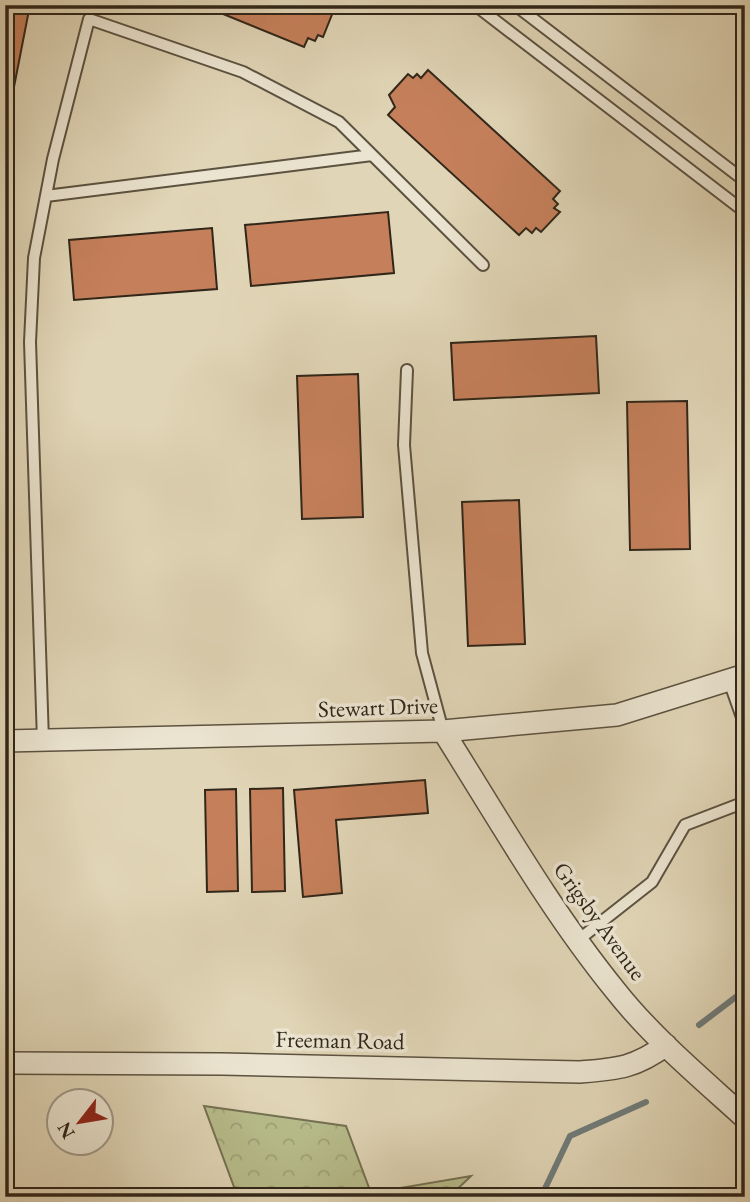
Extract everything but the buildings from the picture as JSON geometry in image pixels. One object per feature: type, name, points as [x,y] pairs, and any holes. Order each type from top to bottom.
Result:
[{"type":"street","name":"Stewart Drive","points":[[5,741],[443,731],[617,715],[737,678]]},
{"type":"street","name":"Grigsby Avenue","points":[[443,731],[577,941],[616,992],[666,1045],[745,1118]]},
{"type":"street","name":"Freeman Road","points":[[5,1063],[235,1064],[580,1072],[626,1068],[645,1061],[666,1045]]},
{"type":"lane","points":[[475,5],[745,212]]},
{"type":"lane","points":[[515,5],[745,181]]},
{"type":"lane","points":[[43,741],[30,342],[34,258],[46,196],[89,19],[243,72],[339,122],[483,265]]},
{"type":"lane","points":[[46,196],[372,155]]},
{"type":"lane","points":[[407,369],[404,445],[422,653],[443,731]]},
{"type":"lane","points":[[737,678],[745,726]]},
{"type":"lane","points":[[577,941],[652,882],[685,825],[745,802]]},
{"type":"green space","points":[[204,1106],[346,1126],[371,1193],[471,1176],[449,1197],[230,1197],[234,1187]]},
{"type":"waterway","points":[[699,1025],[745,990]]},
{"type":"waterway","points":[[541,1197],[570,1136],[646,1102]]}]
